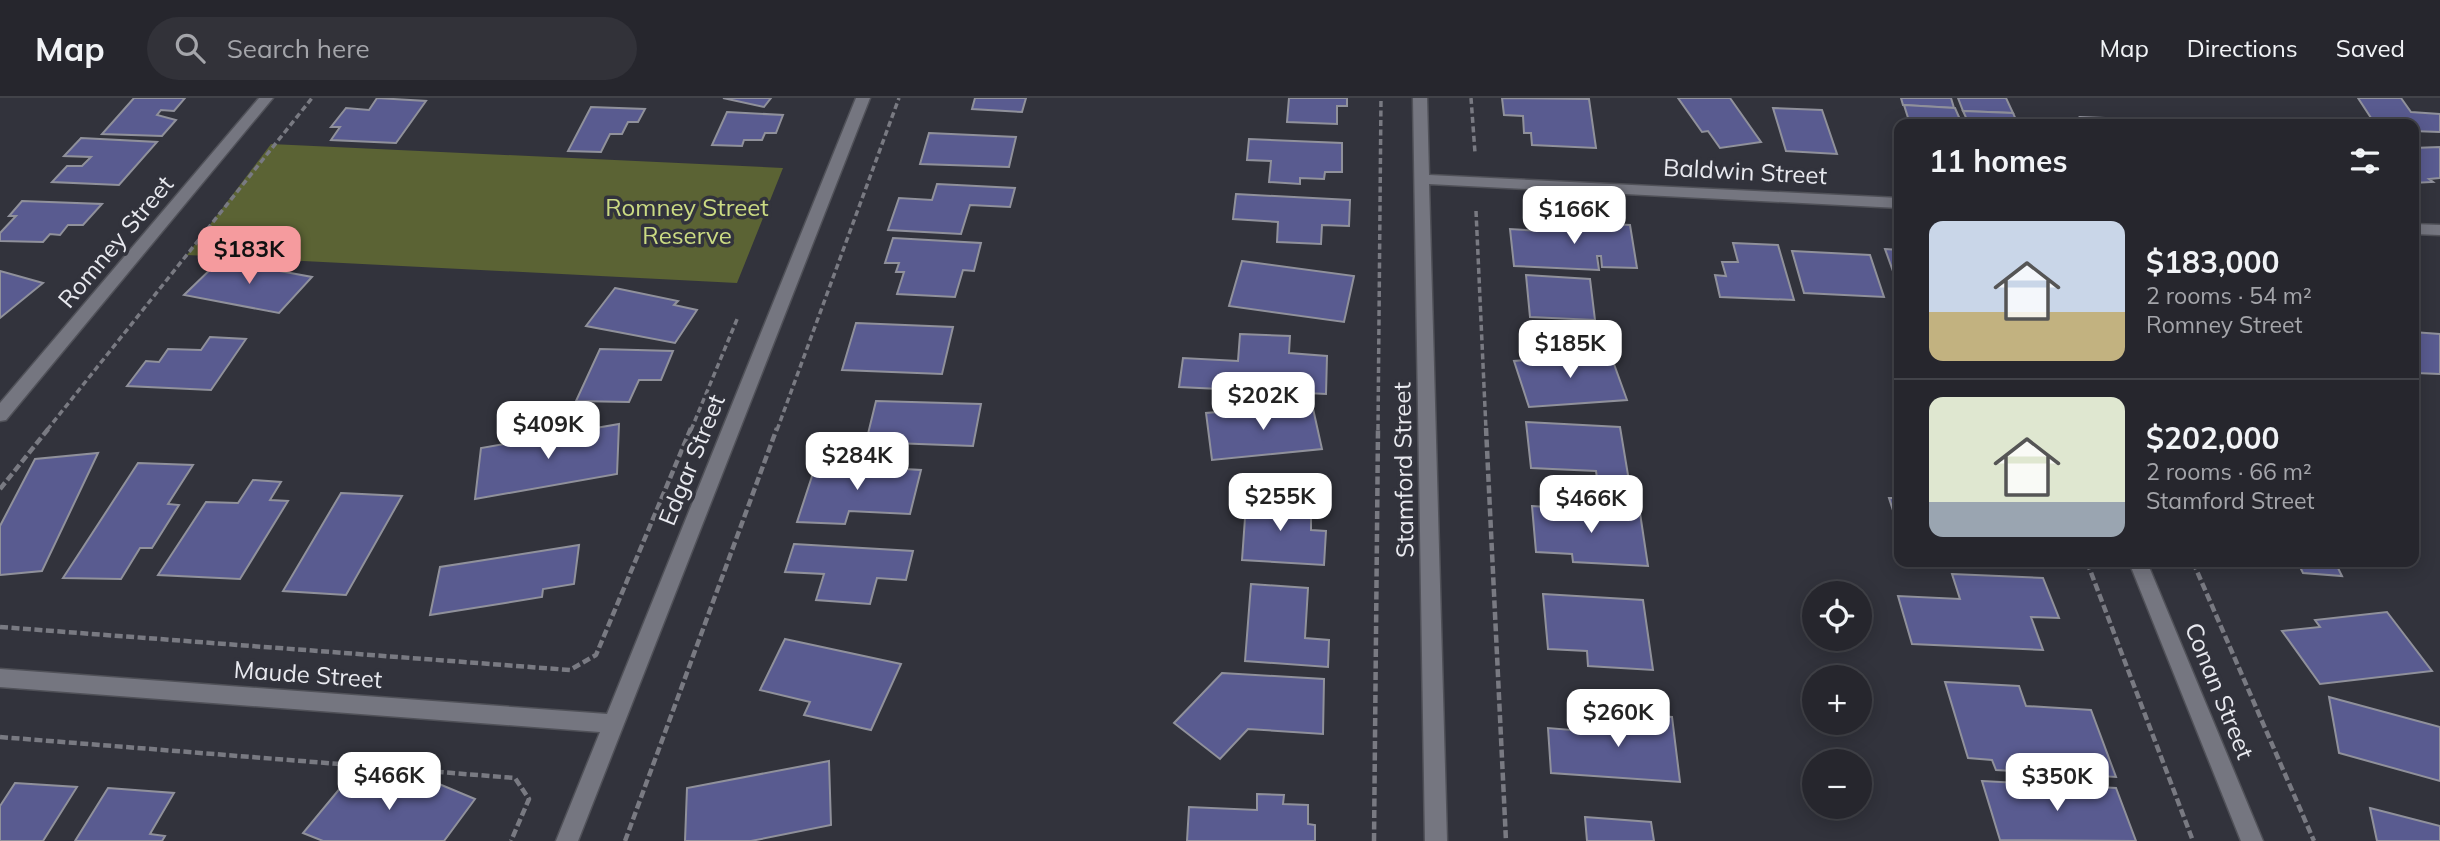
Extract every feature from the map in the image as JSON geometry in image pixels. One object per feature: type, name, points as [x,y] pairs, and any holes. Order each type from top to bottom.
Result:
[{"type":"street","name":"Romney Street","points":[[0,415],[266,98]]},
{"type":"street","name":"Edgar Street","points":[[566,841],[863,98]]},
{"type":"street","name":"Stamford Street","points":[[1420,98],[1436,841]]},
{"type":"street","name":"Baldwin Street","points":[[1422,178],[1894,203]]},
{"type":"street","points":[[2419,229],[2440,230]]},
{"type":"street","name":"Conan Street","points":[[2140,567],[2252,841]]},
{"type":"street","name":"Maude Street","points":[[0,678],[613,724]]},
{"type":"path","points":[[0,489],[312,98]]},
{"type":"path","points":[[625,841],[899,98]]},
{"type":"path","points":[[1374,841],[1381,98]]},
{"type":"path","points":[[1471,98],[1475,158]]},
{"type":"path","points":[[1474,211],[1506,841]]},
{"type":"path","points":[[0,627],[570,670],[596,655],[740,313]]},
{"type":"path","points":[[2089,567],[2193,841]]},
{"type":"path","points":[[2195,567],[2314,841]]},
{"type":"path","points":[[0,737],[515,778],[529,799],[512,841]]},
{"type":"green space","name":"Romney Street Reserve","points":[[271,144],[783,168],[737,283],[187,255]]},
{"type":"building","points":[[134,98],[185,98],[174,111],[161,110],[157,115],[176,120],[162,136],[102,134]]},
{"type":"building","points":[[377,98],[426,101],[396,143],[331,140],[340,127],[331,127],[346,108],[369,110]]},
{"type":"building","points":[[723,98],[771,98],[764,107]]},
{"type":"building","points":[[975,98],[1026,98],[1022,112],[972,109]]},
{"type":"building","points":[[1289,98],[1347,98],[1347,106],[1337,106],[1337,124],[1287,122]]},
{"type":"building","points":[[1502,98],[1589,99],[1596,148],[1532,145],[1531,133],[1524,133],[1523,116],[1504,115]]},
{"type":"building","points":[[1678,98],[1730,98],[1761,142],[1720,148],[1708,131],[1702,132]]},
{"type":"building","points":[[1901,98],[1951,98],[1954,108],[1903,105]]},
{"type":"building","points":[[1958,98],[2006,98],[2013,113],[1963,111]]},
{"type":"building","points":[[2358,98],[2401,98],[2411,112],[2440,114],[2440,132],[2419,131],[2419,119],[2372,119]]},
{"type":"building","points":[[1904,105],[1955,108],[1960,119],[1908,119]]},
{"type":"building","points":[[591,107],[645,109],[638,122],[628,122],[622,134],[610,134],[601,152],[568,151]]},
{"type":"building","points":[[1773,108],[1822,110],[1837,154],[1786,151]]},
{"type":"building","points":[[1963,111],[2013,113],[2016,119],[1967,119]]},
{"type":"building","points":[[727,112],[783,115],[776,133],[765,133],[762,140],[744,140],[742,146],[712,145]]},
{"type":"building","points":[[2080,117],[2130,119],[2081,119]]},
{"type":"building","points":[[929,133],[1016,137],[1009,167],[920,164]]},
{"type":"building","points":[[81,138],[157,142],[119,185],[52,182],[67,166],[82,166],[91,157],[64,156]]},
{"type":"building","points":[[1249,139],[1342,143],[1342,172],[1325,172],[1324,179],[1300,178],[1300,184],[1269,182],[1271,161],[1247,160]]},
{"type":"building","points":[[2440,147],[2440,178],[2429,179],[2433,182],[2419,183],[2419,148]]},
{"type":"building","points":[[937,184],[1015,188],[1010,207],[970,205],[961,234],[888,230],[899,198],[932,200]]},
{"type":"building","points":[[1236,194],[1350,200],[1349,226],[1322,225],[1321,244],[1277,242],[1278,222],[1233,219]]},
{"type":"building","points":[[22,201],[102,204],[83,225],[68,225],[60,235],[50,234],[43,242],[0,241],[0,233],[16,216],[9,216]]},
{"type":"building","points":[[1540,221],[1630,225],[1637,268],[1602,267],[1601,256],[1597,256],[1599,270],[1514,266],[1510,229],[1541,231]]},
{"type":"building","points":[[893,238],[981,243],[974,271],[963,270],[955,297],[897,294],[904,272],[896,272],[899,263],[885,263]]},
{"type":"building","points":[[1733,243],[1778,245],[1794,300],[1720,297],[1715,275],[1726,276],[1722,262],[1738,262]]},
{"type":"building","points":[[1885,249],[1894,250],[1894,274]]},
{"type":"building","points":[[1792,251],[1870,255],[1884,297],[1804,293]]},
{"type":"building","points":[[220,260],[312,277],[279,313],[184,295]]},
{"type":"building","points":[[1242,261],[1354,276],[1344,322],[1229,306]]},
{"type":"building","points":[[0,271],[43,283],[0,318]]},
{"type":"building","points":[[1526,275],[1590,279],[1595,320],[1530,317]]},
{"type":"building","points":[[615,288],[678,301],[674,305],[697,310],[675,343],[586,326]]},
{"type":"building","points":[[856,323],[953,327],[942,374],[842,370]]},
{"type":"building","points":[[2419,332],[2440,334],[2440,374],[2419,373]]},
{"type":"building","points":[[1240,334],[1290,336],[1289,353],[1327,356],[1326,394],[1179,387],[1183,358],[1238,361]]},
{"type":"building","points":[[210,337],[246,339],[211,390],[127,386],[146,361],[159,362],[168,349],[201,350]]},
{"type":"building","points":[[600,349],[673,351],[661,380],[639,380],[629,402],[576,401]]},
{"type":"building","points":[[1610,353],[1627,400],[1529,407],[1514,361]]},
{"type":"building","points":[[876,401],[981,404],[973,446],[866,442]]},
{"type":"building","points":[[1312,404],[1322,449],[1212,460],[1206,413]]},
{"type":"building","points":[[1526,422],[1620,427],[1630,487],[1598,485],[1596,471],[1531,468]]},
{"type":"building","points":[[619,424],[617,474],[475,499],[481,448]]},
{"type":"building","points":[[98,453],[42,571],[0,575],[0,526],[35,459]]},
{"type":"building","points":[[138,463],[193,465],[168,504],[179,505],[152,548],[140,548],[121,579],[63,578]]},
{"type":"building","points":[[816,464],[921,470],[910,514],[849,511],[845,524],[797,522]]},
{"type":"building","points":[[253,480],[281,482],[270,500],[288,501],[240,579],[158,575],[206,502],[238,503]]},
{"type":"building","points":[[1247,490],[1276,491],[1275,507],[1311,509],[1311,530],[1326,531],[1324,565],[1242,560]]},
{"type":"building","points":[[341,493],[402,496],[346,595],[283,591]]},
{"type":"building","points":[[1889,498],[1894,498],[1894,514]]},
{"type":"building","points":[[1532,506],[1640,513],[1648,566],[1573,562],[1572,554],[1536,552]]},
{"type":"building","points":[[794,544],[913,551],[906,580],[877,578],[870,604],[816,600],[824,574],[785,572]]},
{"type":"building","points":[[579,545],[574,584],[543,589],[542,597],[430,615],[440,567]]},
{"type":"building","points":[[2300,567],[2338,567],[2342,576],[2303,573]]},
{"type":"building","points":[[1952,574],[2043,578],[2059,618],[2031,617],[2043,650],[1912,644],[1898,596],[1960,599]]},
{"type":"building","points":[[1251,584],[1308,588],[1305,638],[1329,640],[1328,667],[1245,661]]},
{"type":"building","points":[[1543,594],[1643,600],[1653,670],[1588,666],[1587,651],[1548,649]]},
{"type":"building","points":[[2387,612],[2432,671],[2320,684],[2282,631],[2320,627],[2315,620]]},
{"type":"building","points":[[785,639],[901,664],[871,730],[804,715],[810,702],[760,690]]},
{"type":"building","points":[[1222,673],[1324,679],[1323,734],[1248,729],[1220,759],[1174,723]]},
{"type":"building","points":[[1945,682],[2019,686],[2026,706],[2091,710],[2116,777],[1996,770],[1992,760],[1968,758]]},
{"type":"building","points":[[2329,697],[2440,727],[2440,781],[2339,753]]},
{"type":"building","points":[[1605,712],[1672,717],[1680,782],[1551,773],[1548,728],[1608,733]]},
{"type":"building","points":[[829,761],[831,825],[751,841],[685,841],[687,788]]},
{"type":"building","points":[[356,769],[409,791],[420,776],[475,799],[444,841],[323,841],[303,833]]},
{"type":"building","points":[[1982,781],[2116,788],[2136,841],[2000,840]]},
{"type":"building","points":[[15,783],[77,787],[43,841],[0,841],[0,806]]},
{"type":"building","points":[[108,788],[174,793],[150,834],[165,836],[162,841],[75,841]]},
{"type":"building","points":[[1257,794],[1284,795],[1283,804],[1308,805],[1308,824],[1315,825],[1315,841],[1187,841],[1189,807],[1257,810]]},
{"type":"building","points":[[2370,808],[2440,826],[2440,841],[2377,841]]},
{"type":"building","points":[[1585,817],[1651,822],[1654,841],[1587,841]]}]
